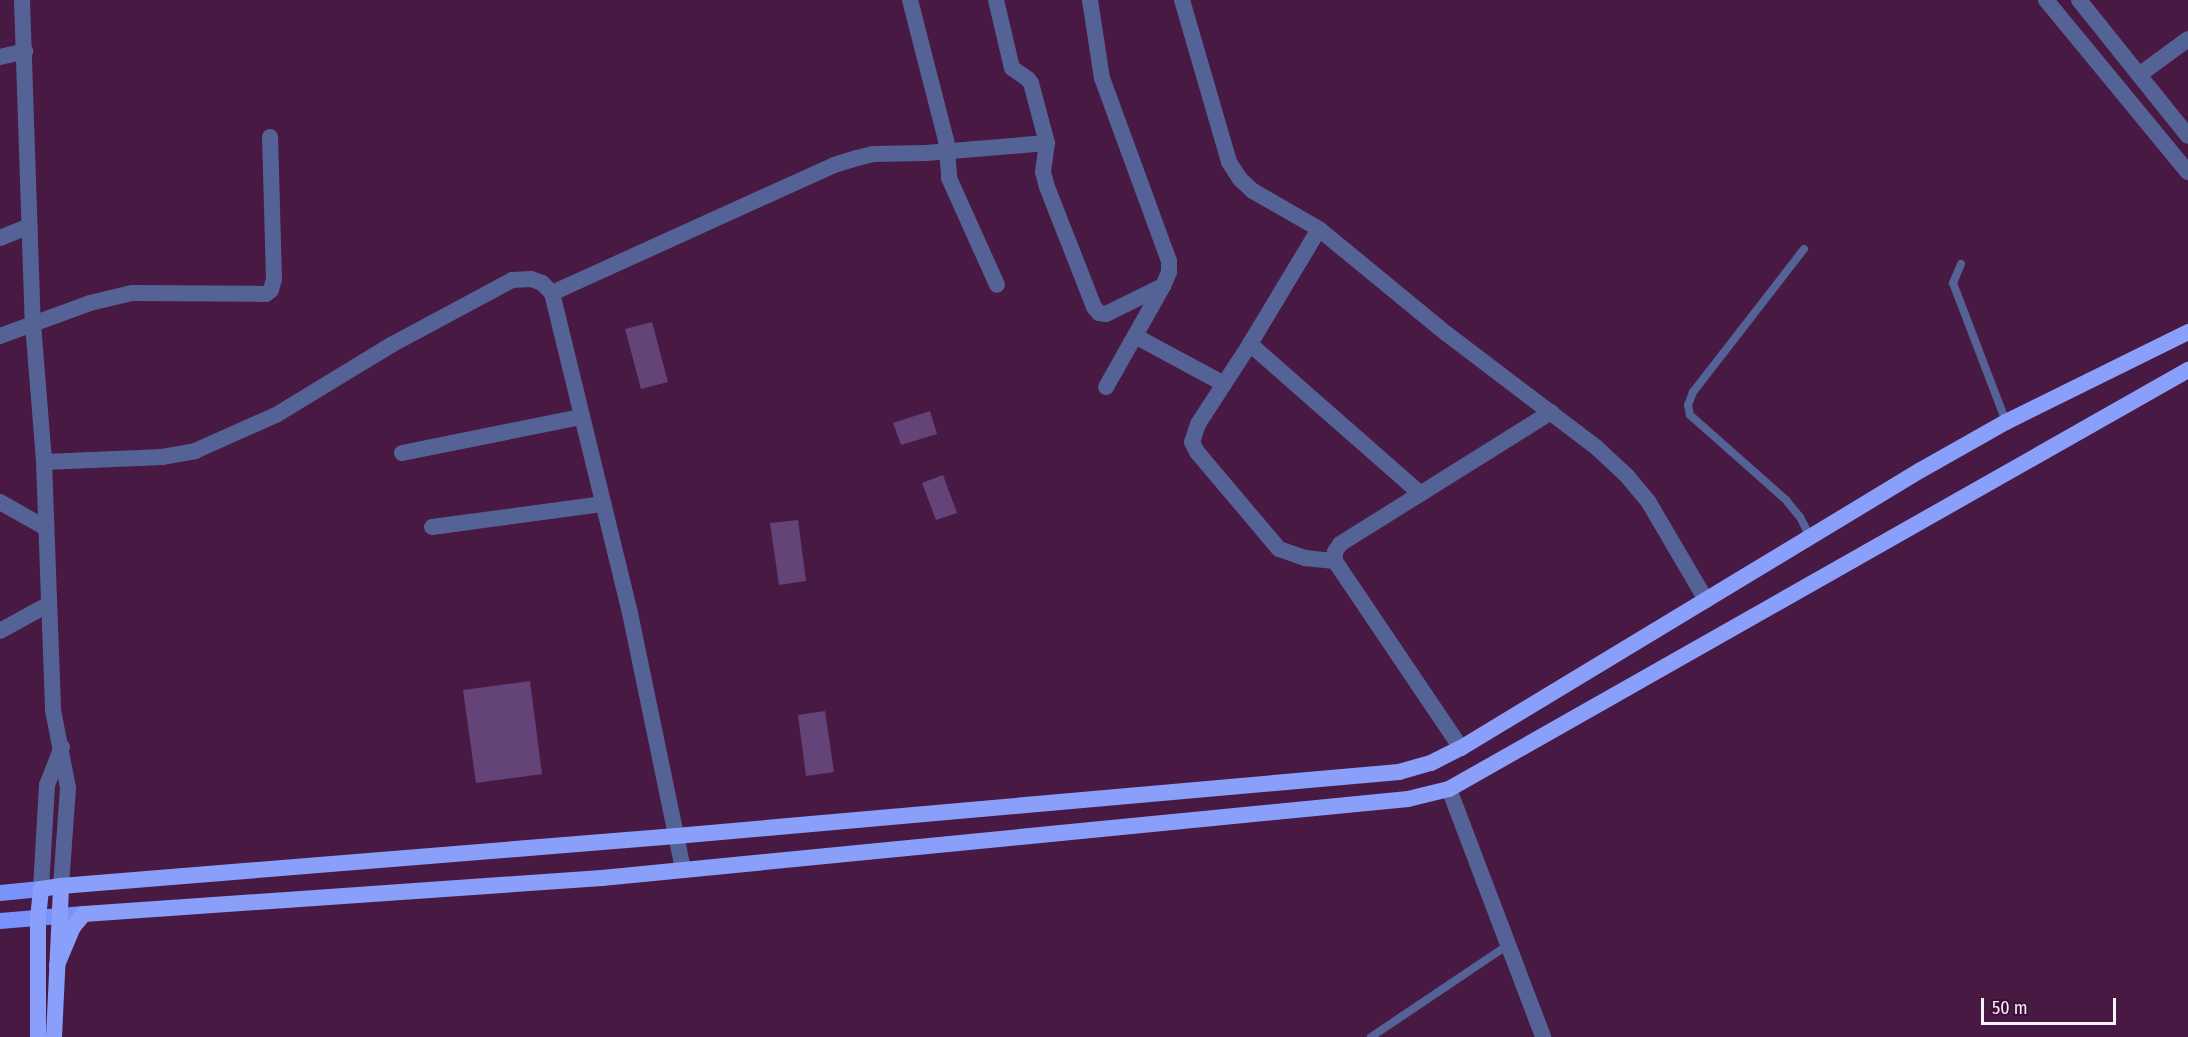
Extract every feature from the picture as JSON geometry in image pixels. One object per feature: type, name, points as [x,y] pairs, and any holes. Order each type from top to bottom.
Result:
[{"type":"highway","points":[[38,1037],[38,918],[41,890],[61,886],[676,836],[1399,772],[1431,763],[1461,748],[1810,537],[2006,422],[2188,332]]},
{"type":"highway","points":[[57,965],[72,927],[84,914],[590,879],[1408,799],[1449,789],[2188,370]]},
{"type":"highway","points":[[54,1037],[61,886]]},
{"type":"main road","points":[[0,893],[41,890]]},
{"type":"main road","points":[[0,921],[84,914]]},
{"type":"street","points":[[22,0],[33,324],[44,462],[53,710],[62,746],[68,788],[61,886]]},
{"type":"street","points":[[910,0],[947,151],[950,178],[997,285]]},
{"type":"street","points":[[996,0],[1012,68],[1031,83],[1047,143],[1043,172],[1047,187],[1099,313],[1106,314],[1163,286]]},
{"type":"street","points":[[1090,0],[1102,78],[1168,261],[1169,272],[1106,387]]},
{"type":"street","points":[[1182,0],[1229,162],[1239,179],[1253,191],[1298,214],[1319,229],[1448,334],[1597,448],[1634,484],[1665,527],[1707,600]]},
{"type":"street","points":[[2046,0],[2188,171]]},
{"type":"street","points":[[2079,0],[2188,136]]},
{"type":"street","points":[[2139,75],[2188,39]]},
{"type":"street","points":[[0,57],[24,45]]},
{"type":"street","points":[[0,336],[90,303],[132,292],[257,296],[271,290],[274,279],[270,137]]},
{"type":"street","points":[[552,293],[834,165],[873,154],[1047,143]]},
{"type":"street","points":[[0,238],[30,226]]},
{"type":"street","points":[[1319,229],[1250,344],[1193,432],[1192,442],[1197,453],[1279,549],[1305,558],[1335,561]]},
{"type":"street","points":[[44,462],[162,457],[195,451],[276,415],[391,345],[512,280],[531,279],[542,283],[552,293],[630,613],[683,870]]},
{"type":"street","points":[[1135,336],[1224,384]]},
{"type":"street","points":[[1250,344],[1421,494]]},
{"type":"street","points":[[1461,748],[1335,561],[1335,552],[1340,544],[1551,412]]},
{"type":"street","points":[[402,453],[581,417]]},
{"type":"street","points":[[0,502],[46,528]]},
{"type":"street","points":[[432,527],[603,504]]},
{"type":"street","points":[[0,631],[49,604]]},
{"type":"street","points":[[41,890],[47,784],[62,746]]},
{"type":"street","points":[[1449,789],[1543,1037]]},
{"type":"lane","points":[[1804,249],[1694,392],[1688,405],[1690,415],[1786,500],[1800,517],[1810,537]]},
{"type":"lane","points":[[1961,264],[1953,283],[2006,422]]},
{"type":"lane","points":[[1371,1037],[1508,945]]},
{"type":"building","points":[[652,322],[668,382],[641,389],[625,329]]},
{"type":"building","points":[[930,411],[937,434],[901,445],[893,423]]},
{"type":"building","points":[[943,475],[957,513],[936,520],[922,483]]},
{"type":"building","points":[[798,520],[806,581],[779,585],[770,523]]},
{"type":"building","points":[[530,681],[542,774],[476,783],[463,690]]},
{"type":"building","points":[[825,711],[834,772],[806,776],[798,715]]}]
